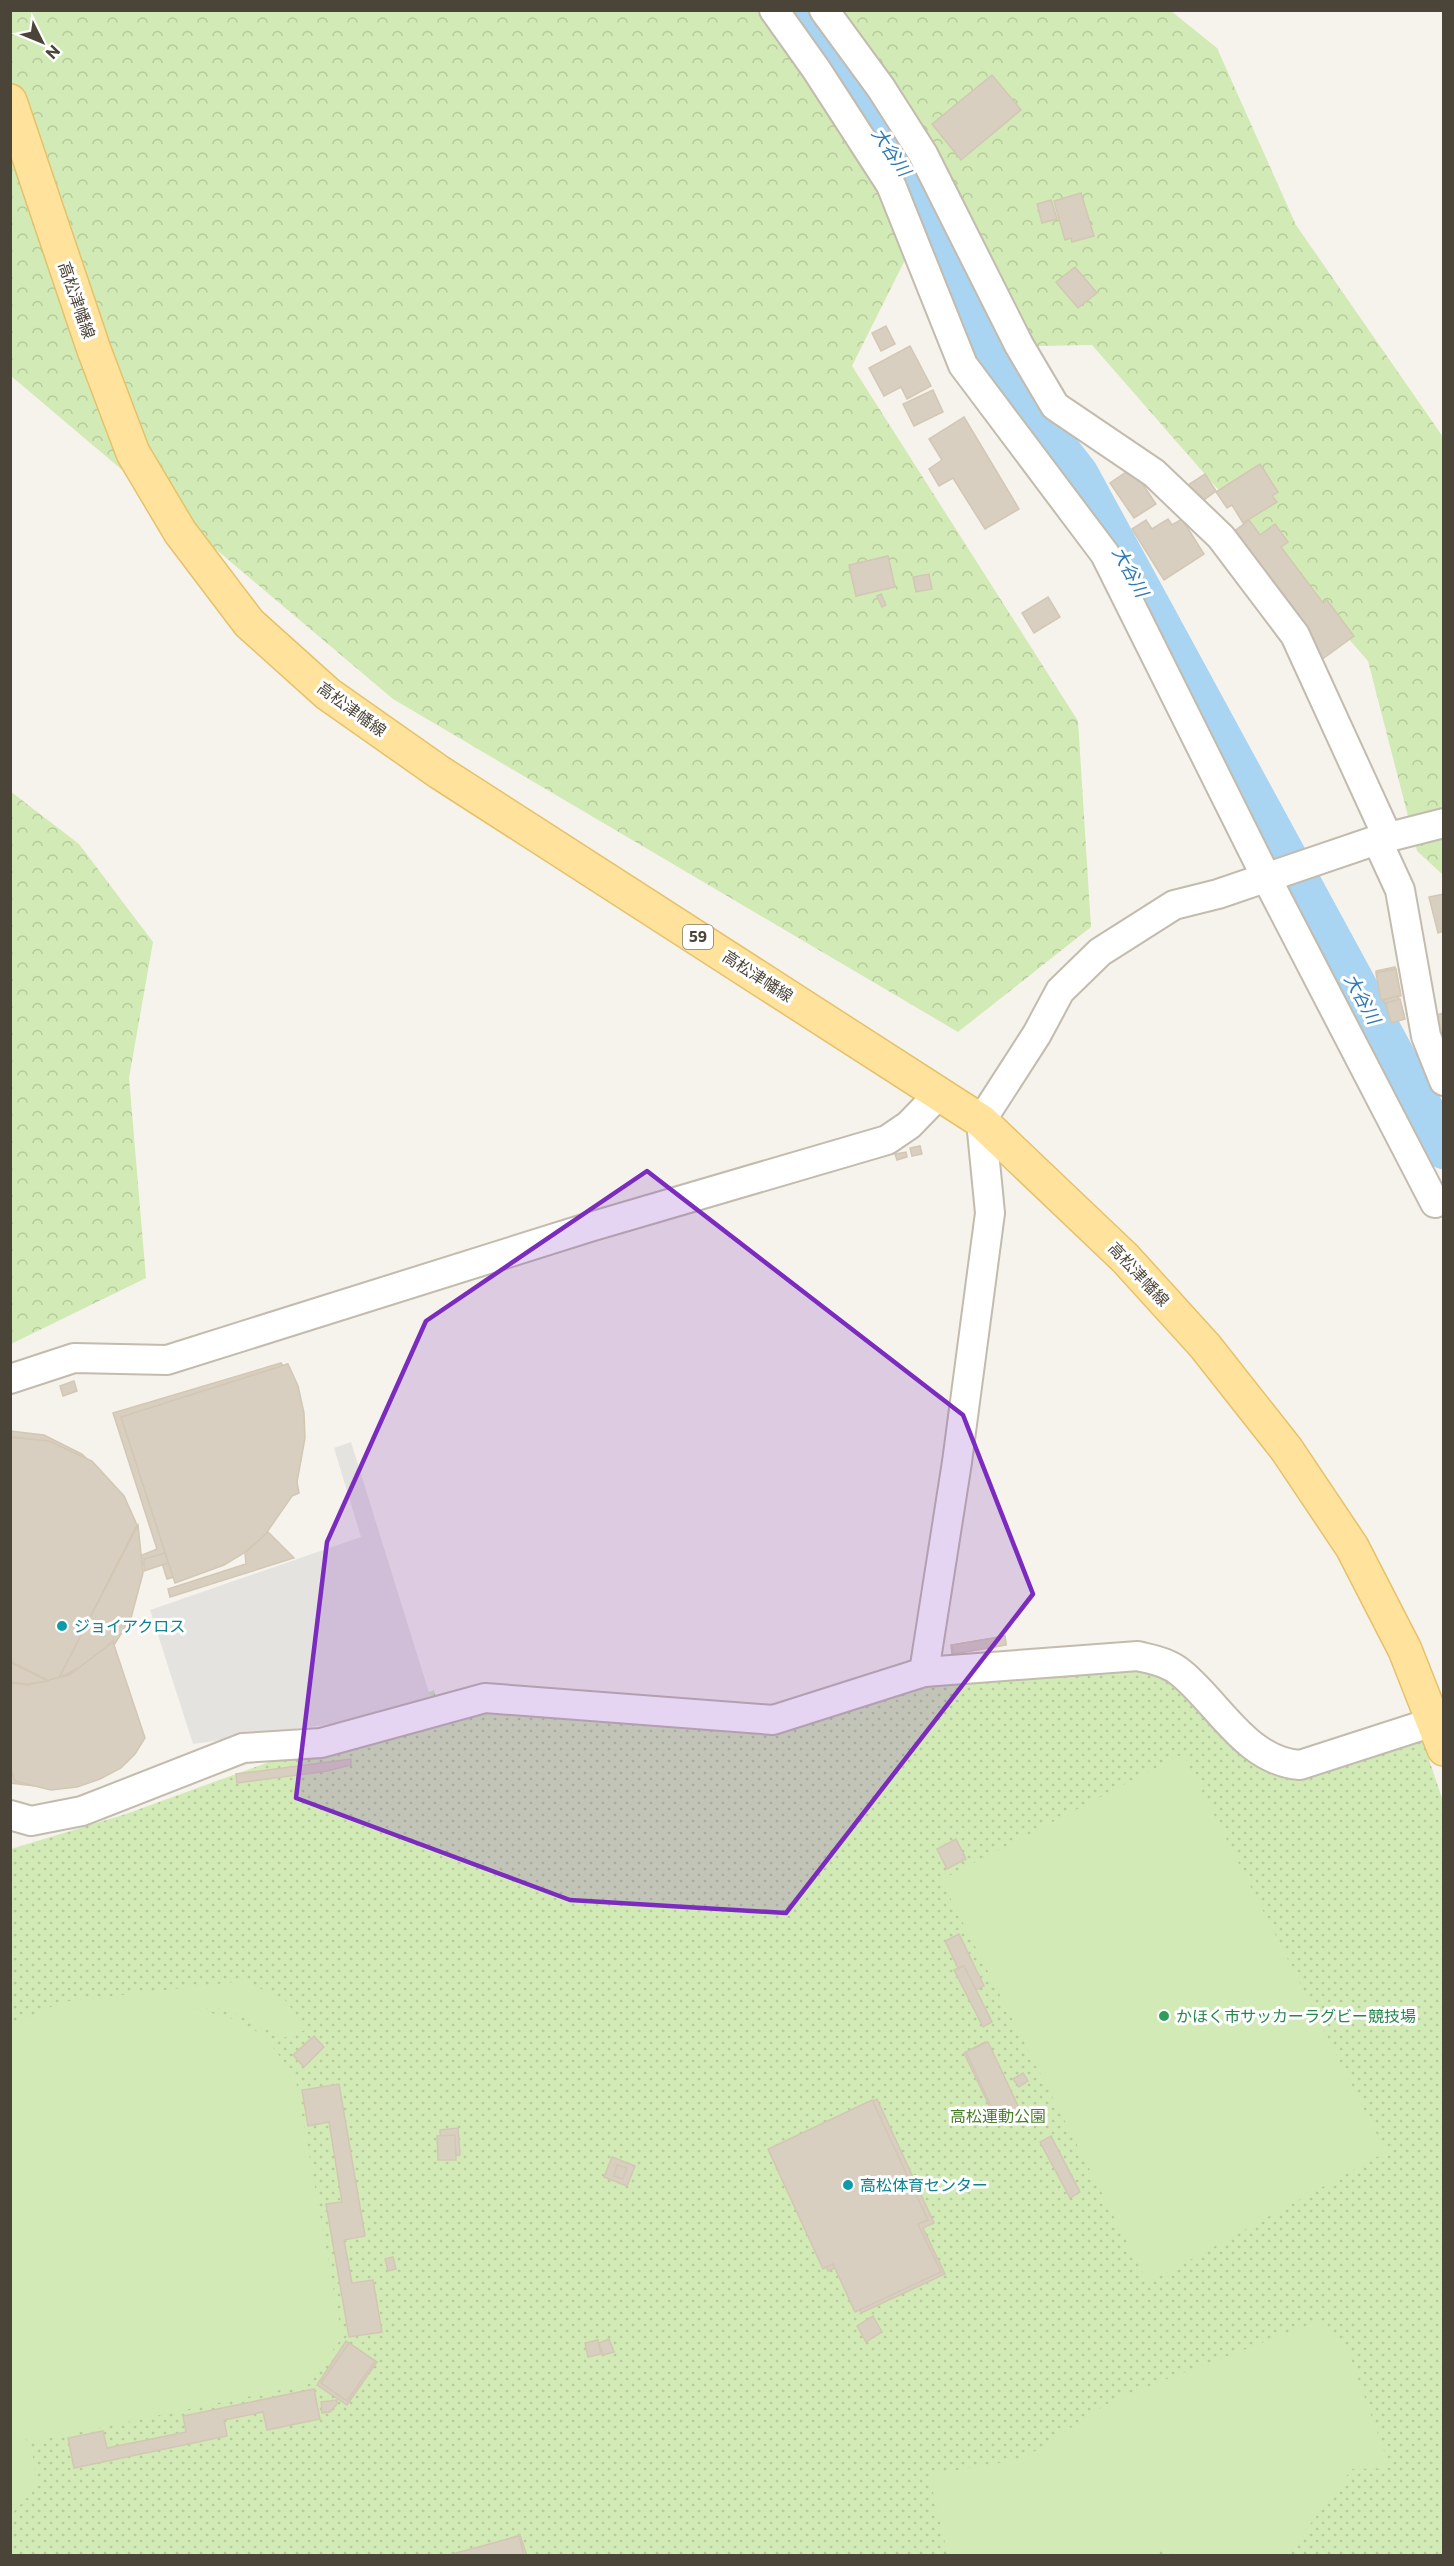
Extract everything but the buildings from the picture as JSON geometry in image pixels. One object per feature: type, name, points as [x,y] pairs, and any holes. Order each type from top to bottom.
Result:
[{"type":"main road","name":"高松津幡線","points":[[10,101],[94,350],[134,453],[180,532],[249,622],[328,694],[439,772],[981,1121],[1125,1258],[1218,1362],[1287,1450],[1352,1547],[1405,1650],[1438,1736]]},
{"type":"street","points":[[774,10],[816,69],[891,185],[963,365],[1105,554],[1268,877],[1441,1201]]},
{"type":"street","points":[[824,10],[881,88],[923,154],[1019,345],[1055,405],[1154,473],[1221,537],[1295,635],[1383,839],[1400,890],[1426,1036],[1443,1081]]},
{"type":"street","points":[[924,1672],[957,1462],[990,1213],[981,1121],[1037,1034],[1060,991],[1100,952],[1174,905],[1383,839],[1443,823]]},
{"type":"street","points":[[10,1379],[74,1358],[167,1360],[590,1227],[887,1140],[909,1125],[939,1094]]},
{"type":"street","points":[[10,1815],[31,1821],[82,1810],[243,1748],[321,1743],[485,1698],[773,1720],[924,1672],[1138,1656],[1161,1661],[1180,1672],[1261,1754],[1282,1764],[1300,1765],[1438,1736]]},
{"type":"highlighted area","points":[[647,1171],[963,1415],[1033,1594],[786,1913],[570,1900],[296,1798],[327,1542],[426,1321]]},
{"type":"green space","points":[[11,11],[1171,11],[1217,48],[1296,225],[1443,437],[1443,875],[1417,851],[1368,661],[1092,345],[1038,346],[905,260],[852,366],[1078,721],[1091,927],[958,1032],[393,699],[11,376]]},
{"type":"green space","points":[[10,791],[79,844],[153,942],[129,1078],[146,1278],[11,1344]]},
{"type":"green space","name":"高松運動公園","points":[[1158,1667],[1265,1767],[1420,1733],[1444,1804],[1443,2555],[11,2556],[11,1849],[126,1814],[321,1743],[434,1690],[443,1723],[500,1709],[772,1730],[905,1683]]},
{"type":"green space","name":"かほく市サッカーラグビー競技場","points":[[1183,1754],[1386,2152],[1148,2283],[941,1880]]},
{"type":"green space","points":[[243,1981],[284,1999],[308,2029],[283,2038],[225,2008],[193,2008],[237,2020],[264,2036],[295,2076],[342,2337],[309,2384],[31,2442],[10,2431],[11,2025],[62,2002]]},
{"type":"green space","points":[[1319,2321],[1346,2345],[1390,2468],[1352,2469],[1287,2555],[1176,2555],[1158,2548],[1151,2556],[948,2555],[929,2475],[1023,2459],[1115,2399]]},
{"type":"green space","points":[[11,2434],[32,2450],[37,2487],[11,2515]]},
{"type":"shaded area","points":[[351,1442],[431,1699],[330,1724],[193,1744],[150,1610],[361,1537],[334,1448]]},
{"type":"waterway","name":"大谷川","points":[[796,10],[925,204],[970,320],[1008,385],[1078,475],[1444,1148]]},
{"type":"place","name":"ジョイアクロス","points":[[62,1626]]},
{"type":"place","name":"かほく市サッカーラグビー競技場","points":[[1164,2016]]},
{"type":"place","name":"高松体育センター","points":[[848,2185]]}]
